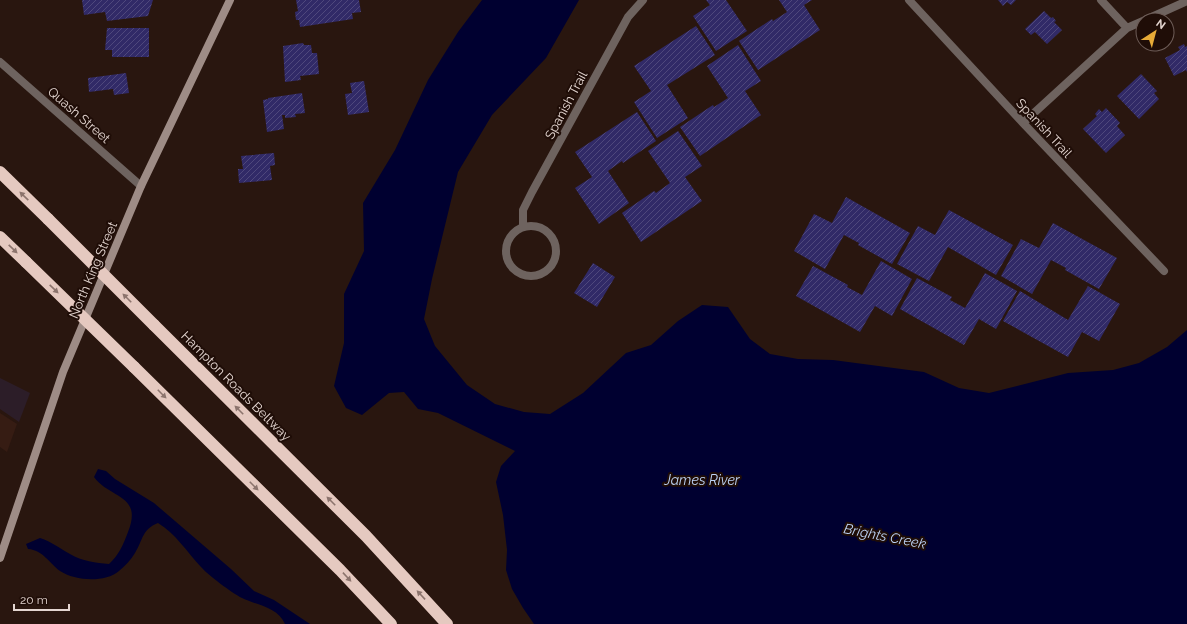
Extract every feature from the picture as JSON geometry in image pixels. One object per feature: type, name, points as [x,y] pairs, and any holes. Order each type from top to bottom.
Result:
[{"type":"highway","name":"Hampton Roads Beltway","points":[[0,172],[366,536],[447,624]]},
{"type":"highway","points":[[0,236],[340,570],[391,624]]},
{"type":"main road","name":"North King Street","points":[[0,558],[63,372],[141,186],[230,0]]},
{"type":"street","name":"Spanish Trail","points":[[523,227],[523,210],[532,192],[628,17],[643,0]]},
{"type":"street","name":"Spanish Trail","points":[[909,0],[1023,123],[1164,271]]},
{"type":"street","points":[[1101,0],[1127,28]]},
{"type":"street","points":[[1162,12],[1187,1]]},
{"type":"street","points":[[1023,123],[1127,28],[1135,24]]},
{"type":"street","name":"Quash Street","points":[[0,62],[141,186]]},
{"type":"street","points":[[523,227],[540,228],[547,232],[556,246],[554,263],[549,270],[542,275],[533,277],[517,273],[507,260],[506,244],[516,231],[523,227]]},
{"type":"shaded area","points":[[0,378],[30,393],[19,422],[0,409]]},
{"type":"shaded area","points":[[0,413],[17,424],[7,452],[0,447]]},
{"type":"water","name":"James River","points":[[482,0],[579,0],[546,58],[492,115],[458,172],[432,279],[424,319],[435,346],[467,385],[495,404],[524,412],[550,414],[583,393],[626,353],[651,345],[678,321],[702,305],[728,307],[750,339],[770,354],[798,359],[833,360],[924,372],[959,388],[989,393],[1068,373],[1113,370],[1139,363],[1167,347],[1187,330],[1187,624],[534,624],[512,589],[506,570],[507,550],[503,515],[496,482],[501,466],[515,451],[438,413],[418,409],[404,392],[389,393],[362,415],[346,408],[334,386],[344,343],[344,294],[364,251],[363,203],[395,150],[428,80],[458,32]]},
{"type":"water","points":[[98,469],[106,471],[115,479],[154,503],[231,569],[254,591],[274,600],[310,624],[285,624],[282,618],[272,610],[242,598],[232,592],[204,570],[175,537],[158,523],[149,528],[146,532],[128,563],[113,575],[98,579],[82,579],[66,574],[56,568],[42,554],[28,549],[26,544],[40,538],[84,560],[109,564],[112,561],[120,550],[128,532],[132,520],[131,510],[123,498],[108,490],[94,477]]},
{"type":"building","points":[[82,0],[153,0],[148,16],[107,21],[105,12],[84,15]]},
{"type":"building","points":[[296,0],[359,0],[361,12],[352,13],[353,19],[300,27],[299,20],[296,20],[295,12],[298,11]]},
{"type":"building","points":[[706,0],[726,0],[747,31],[716,51],[693,16],[710,5]]},
{"type":"building","points":[[779,0],[812,0],[804,5],[820,30],[758,70],[739,41],[772,19],[773,21],[787,12]]},
{"type":"building","points":[[998,0],[1016,0],[1011,5],[1007,2],[1003,6]]},
{"type":"building","points":[[1044,11],[1051,18],[1053,17],[1056,21],[1054,22],[1062,30],[1047,44],[1035,32],[1031,35],[1025,29]]},
{"type":"building","points":[[696,26],[715,55],[667,85],[688,118],[657,138],[634,102],[651,91],[634,66]]},
{"type":"building","points":[[107,28],[149,28],[149,57],[112,57],[112,50],[105,50]]},
{"type":"building","points":[[303,43],[304,45],[311,45],[312,53],[317,53],[319,74],[300,76],[301,80],[285,82],[283,46]]},
{"type":"building","points":[[1184,44],[1185,47],[1187,46],[1187,72],[1186,70],[1174,76],[1165,58],[1180,50],[1178,47]]},
{"type":"building","points":[[738,45],[761,81],[745,91],[761,115],[700,156],[680,127],[713,105],[714,107],[728,98],[707,66]]},
{"type":"building","points":[[126,73],[129,93],[114,95],[113,89],[89,92],[88,78]]},
{"type":"building","points":[[1141,74],[1157,91],[1154,93],[1159,99],[1139,119],[1117,96]]},
{"type":"building","points":[[364,81],[369,112],[348,115],[345,94],[352,93],[350,83]]},
{"type":"building","points":[[302,93],[305,113],[295,114],[296,117],[285,118],[285,115],[282,115],[284,129],[267,132],[263,100]]},
{"type":"building","points":[[1106,108],[1120,123],[1117,126],[1125,135],[1106,153],[1083,129],[1097,116],[1095,114],[1099,109],[1102,112]]},
{"type":"building","points":[[637,112],[656,141],[608,171],[629,203],[599,224],[575,188],[592,177],[575,152]]},
{"type":"building","points":[[678,131],[702,166],[685,177],[702,201],[641,242],[622,213],[654,191],[656,193],[670,183],[648,151]]},
{"type":"building","points":[[274,153],[275,165],[270,166],[272,180],[239,183],[238,169],[243,169],[241,156]]},
{"type":"building","points":[[846,197],[910,233],[892,264],[858,245],[859,243],[844,235],[825,269],[794,251],[814,214],[832,223]]},
{"type":"building","points":[[949,210],[1013,245],[996,275],[948,247],[929,281],[897,264],[918,226],[935,235]]},
{"type":"building","points":[[1053,223],[1117,258],[1099,289],[1065,270],[1066,268],[1051,260],[1032,294],[1001,276],[1021,239],[1039,248]]},
{"type":"building","points":[[881,261],[912,279],[892,316],[875,306],[860,332],[796,296],[813,266],[848,285],[847,287],[862,295]]},
{"type":"building","points":[[593,263],[615,277],[597,307],[574,293]]},
{"type":"building","points":[[985,273],[1017,291],[996,329],[979,319],[964,345],[900,309],[917,278],[952,297],[950,300],[965,308]]},
{"type":"building","points":[[1088,286],[1120,304],[1099,341],[1082,332],[1068,357],[1003,321],[1020,291],[1068,320]]},
{"type":"water label","name":"Brights Creek","points":[[885,536]]}]
